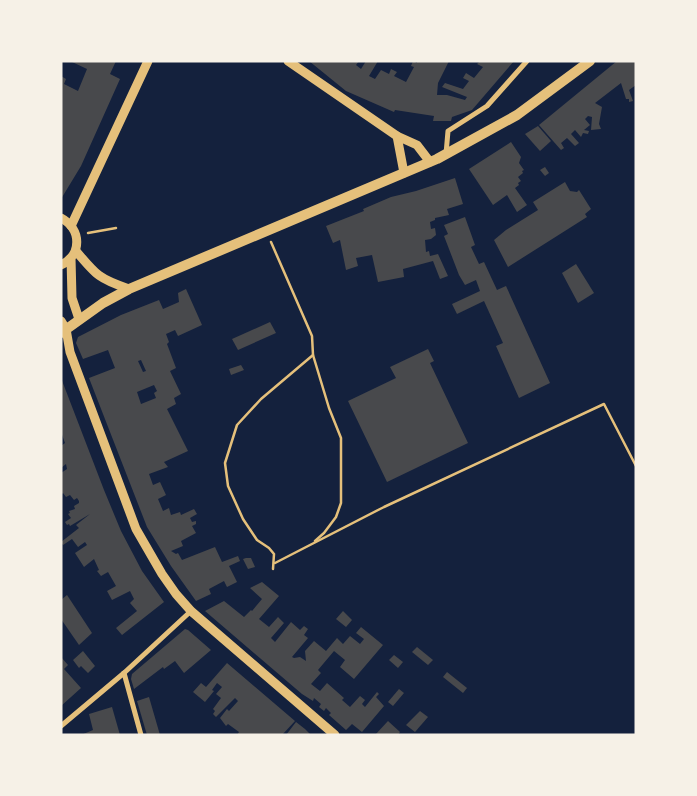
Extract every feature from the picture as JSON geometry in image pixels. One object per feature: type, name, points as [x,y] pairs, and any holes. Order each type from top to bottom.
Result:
[{"type":"main road","points":[[63,328],[129,289],[438,158],[517,115],[590,61]]},
{"type":"street","points":[[71,226],[148,61]]},
{"type":"street","points":[[288,61],[398,136],[438,158],[448,131],[487,106],[527,61]]},
{"type":"street","points":[[398,136],[404,173]]},
{"type":"street","points":[[61,218],[71,226],[76,235],[73,255],[72,298],[79,319]]},
{"type":"street","points":[[73,255],[106,281],[129,289]]},
{"type":"street","points":[[61,265],[73,255]]},
{"type":"street","points":[[63,328],[70,352],[136,529],[162,574],[190,611],[335,735]]},
{"type":"street","points":[[61,726],[124,673],[190,611]]},
{"type":"street","points":[[124,673],[141,735]]},
{"type":"path","points":[[76,235],[116,228]]},
{"type":"path","points":[[266,231],[312,336],[313,355],[329,408],[341,438],[341,503],[336,517],[324,533],[312,544]]},
{"type":"path","points":[[273,569],[274,554],[257,540],[243,519],[228,486],[225,463],[237,425],[261,399],[313,355]]},
{"type":"path","points":[[274,563],[384,507],[604,404],[636,466]]},
{"type":"building","points":[[70,61],[116,61],[110,74],[120,79],[81,166],[61,199],[61,76],[66,79],[64,84],[78,91],[87,69]]},
{"type":"building","points":[[309,61],[359,61],[356,65],[361,69],[366,61],[378,61],[369,76],[375,79],[381,70],[389,74],[391,69],[397,72],[394,76],[406,82],[414,67],[411,66],[413,61],[417,63],[417,61],[449,61],[438,83],[437,95],[447,95],[465,100],[467,97],[442,87],[445,83],[463,89],[469,81],[463,78],[466,73],[474,78],[483,67],[477,64],[480,61],[514,61],[472,110],[452,117],[451,121],[433,121],[434,116],[395,110],[394,112],[346,91]]},
{"type":"building","points":[[617,61],[636,61],[636,85],[629,90],[633,101],[629,102],[629,99],[626,99],[621,83],[595,103],[602,107],[599,124],[601,129],[591,130],[592,117],[588,116],[585,119],[590,125],[584,130],[589,131],[588,134],[583,133],[581,137],[575,130],[571,134],[579,143],[575,146],[567,138],[561,143],[564,148],[561,150],[539,125]]},
{"type":"building","points":[[538,126],[551,141],[540,151],[525,134]]},
{"type":"building","points":[[511,142],[521,157],[519,163],[524,170],[518,177],[521,181],[518,183],[519,185],[515,188],[527,205],[517,212],[507,195],[493,205],[469,169]]},
{"type":"building","points":[[545,167],[549,173],[545,176],[540,170]]},
{"type":"building","points":[[455,178],[463,204],[447,209],[449,215],[435,218],[435,220],[430,222],[431,229],[435,228],[436,235],[431,239],[425,240],[426,252],[429,251],[430,256],[438,254],[448,276],[440,279],[433,261],[403,269],[404,277],[378,282],[372,255],[356,258],[358,266],[346,270],[340,240],[333,243],[326,226],[364,211],[363,209],[391,197]]},
{"type":"building","points":[[565,182],[570,191],[577,192],[579,190],[591,209],[585,214],[587,217],[508,267],[494,240],[506,230],[538,210],[533,202]]},
{"type":"building","points":[[465,217],[475,245],[471,247],[479,264],[484,262],[497,290],[506,286],[550,383],[519,398],[496,346],[503,343],[484,301],[457,314],[452,304],[480,291],[476,280],[465,285],[459,275],[444,236],[448,234],[444,225]]},
{"type":"building","points":[[576,264],[594,293],[578,303],[562,273]]},
{"type":"building","points":[[186,289],[202,325],[178,336],[175,330],[166,334],[169,342],[167,344],[176,368],[170,371],[181,394],[174,398],[176,404],[167,409],[188,451],[164,462],[168,467],[149,474],[153,485],[160,482],[166,495],[158,499],[163,511],[169,508],[171,515],[180,512],[181,515],[194,509],[197,514],[190,518],[192,522],[196,521],[196,524],[192,526],[196,533],[181,541],[183,546],[171,551],[176,554],[178,553],[182,560],[215,547],[222,562],[238,556],[240,561],[229,566],[237,582],[227,587],[224,581],[209,589],[211,594],[196,601],[171,566],[147,527],[89,378],[115,368],[108,350],[83,359],[76,343],[78,337],[121,315],[159,300],[163,309],[179,302],[178,293]],"holes":[[[141,360],[146,371],[143,372],[138,361]],[[154,385],[157,391],[154,393],[156,398],[141,404],[137,392]]]},
{"type":"building","points":[[270,322],[276,333],[238,350],[232,339]]},
{"type":"building","points":[[428,349],[434,361],[430,363],[468,443],[387,482],[348,401],[396,378],[390,367]]},
{"type":"building","points":[[241,365],[244,370],[231,375],[229,369]]},
{"type":"building","points":[[61,378],[121,531],[142,571],[164,602],[122,635],[116,628],[137,611],[130,603],[134,599],[130,591],[112,600],[107,591],[116,586],[108,572],[101,576],[97,571],[99,570],[94,559],[84,567],[75,553],[87,545],[85,542],[78,547],[72,539],[63,545],[61,542],[79,528],[76,525],[90,514],[70,526],[65,522],[71,518],[68,514],[70,513],[69,511],[75,509],[74,506],[79,501],[77,498],[74,500],[70,495],[66,497],[63,493],[61,495],[61,473],[67,469],[66,464],[61,468],[61,446],[65,443],[61,432]]},
{"type":"building","points":[[251,558],[255,567],[248,569],[243,559]]},
{"type":"building","points":[[262,582],[279,596],[259,619],[269,627],[278,617],[284,623],[271,638],[275,642],[291,622],[300,630],[304,626],[308,629],[304,635],[308,638],[292,657],[300,657],[306,661],[305,651],[314,641],[326,651],[337,638],[343,644],[350,636],[360,644],[364,639],[356,633],[361,627],[383,645],[354,679],[340,667],[345,660],[334,651],[318,670],[321,673],[311,684],[320,691],[327,683],[344,698],[342,700],[350,707],[360,696],[365,700],[362,704],[365,707],[377,692],[379,694],[376,697],[384,706],[362,732],[352,724],[346,730],[329,715],[331,713],[326,708],[324,711],[319,707],[321,704],[314,698],[313,701],[302,694],[205,611],[224,601],[244,617],[262,599],[250,588]]},
{"type":"building","points":[[67,595],[92,633],[79,645],[61,619],[61,600]]},
{"type":"building","points":[[343,611],[352,620],[346,627],[336,619]]},
{"type":"building","points":[[185,629],[211,650],[184,673],[175,661],[164,669],[163,667],[134,689],[131,679],[132,674]]},
{"type":"building","points":[[417,647],[433,660],[428,665],[412,652]]},
{"type":"building","points":[[83,651],[95,666],[88,673],[81,666],[79,668],[73,660]]},
{"type":"building","points":[[394,655],[403,662],[398,668],[389,660]]},
{"type":"building","points":[[61,657],[68,665],[64,669],[81,688],[61,706]]},
{"type":"building","points":[[227,663],[295,721],[282,735],[237,735],[239,732],[228,724],[226,726],[220,718],[227,709],[229,711],[238,701],[235,698],[216,717],[213,714],[215,711],[213,709],[221,698],[216,694],[222,687],[217,683],[212,690],[214,691],[205,702],[193,692],[201,683],[206,687]]},
{"type":"building","points":[[447,672],[467,688],[463,693],[443,677]]},
{"type":"building","points":[[399,689],[404,693],[393,706],[388,702]]},
{"type":"building","points":[[149,697],[160,735],[147,735],[137,701]]},
{"type":"building","points":[[112,707],[120,735],[81,735],[93,730],[89,714]]},
{"type":"building","points":[[420,711],[428,717],[415,732],[406,725]]},
{"type":"building","points":[[388,721],[400,732],[398,735],[375,735]]},
{"type":"building","points":[[296,722],[305,729],[311,735],[286,735]]}]
